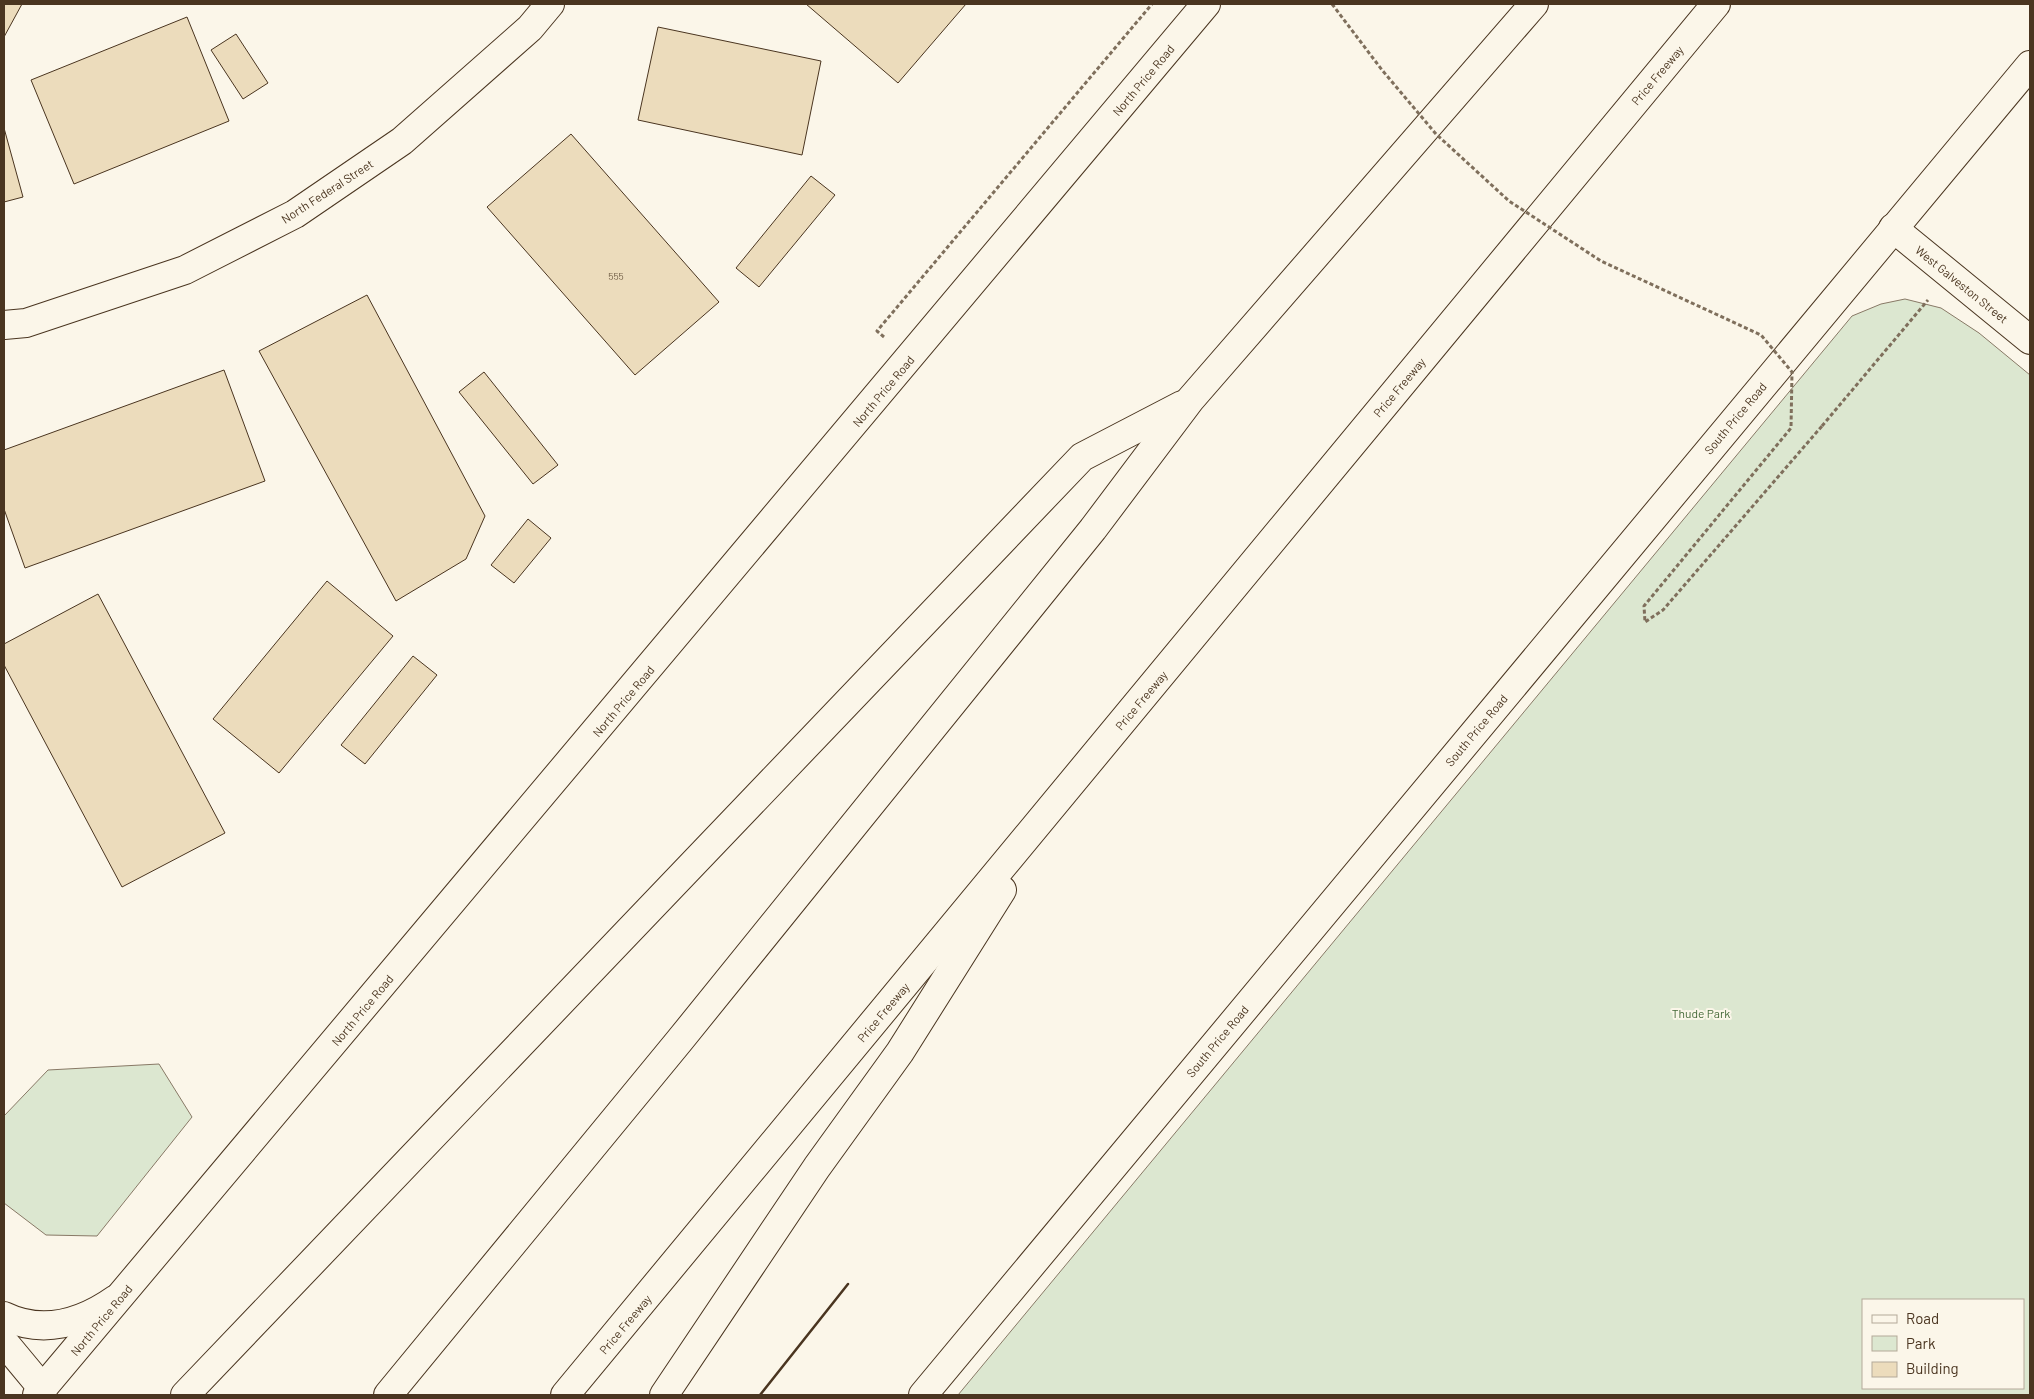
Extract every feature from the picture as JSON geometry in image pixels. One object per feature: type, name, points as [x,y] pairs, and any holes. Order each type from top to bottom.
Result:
[{"type":"main road","name":"North Federal Street","points":[[4,325],[26,323],[185,270],[295,214],[402,141],[530,28],[550,4]]},
{"type":"main road","name":"North Price Road","points":[[40,1392],[1206,4]]},
{"type":"main road","points":[[388,1395],[680,1040],[1093,529],[1190,400],[1534,4]]},
{"type":"main road","name":"Price Freeway","points":[[565,1395],[1716,4]]},
{"type":"main road","name":"South Price Road","points":[[923,1395],[2030,65]]},
{"type":"main road","name":"West Galveston Street","points":[[1893,228],[2030,340]]},
{"type":"main road","points":[[185,1395],[1082,457],[1190,400]]},
{"type":"main road","points":[[664,1395],[816,1167],[900,1052],[1060,797]]},
{"type":"main road","points":[[4,1316],[20,1324],[48,1326],[77,1321],[98,1312],[121,1296]]},
{"type":"main road","points":[[4,1342],[40,1392]]},
{"type":"path","points":[[877,331],[1152,4]]},
{"type":"path","points":[[1332,4],[1382,70],[1436,134],[1509,201],[1601,262],[1761,336],[1792,372],[1790,428],[1644,606],[1645,622],[1663,610],[1822,426],[1949,274]]},
{"type":"green space","name":"Thude Park","points":[[1905,299],[1941,308],[1979,333],[2030,375],[2030,1395],[958,1395],[1852,316],[1881,304]]},
{"type":"green space","points":[[159,1064],[192,1117],[97,1236],[46,1235],[4,1203],[4,1116],[48,1070]]},
{"type":"building","points":[[4,4],[22,4],[4,37]]},
{"type":"building","points":[[806,4],[966,4],[898,83]]},
{"type":"building","points":[[187,17],[229,121],[74,184],[31,80]]},
{"type":"building","points":[[658,27],[821,61],[802,155],[638,120]]},
{"type":"building","points":[[236,34],[268,83],[243,99],[211,50]]},
{"type":"building","points":[[4,128],[23,197],[4,202]]},
{"type":"building","points":[[571,134],[719,302],[635,375],[487,207]]},
{"type":"building","points":[[811,176],[835,195],[759,287],[736,268]]},
{"type":"building","points":[[367,295],[485,516],[466,559],[396,601],[259,351]]},
{"type":"building","points":[[224,370],[265,481],[25,568],[4,509],[4,450]]},
{"type":"building","points":[[484,372],[558,465],[533,484],[459,392]]},
{"type":"building","points":[[528,519],[551,538],[514,583],[491,565]]},
{"type":"building","points":[[327,581],[393,636],[279,773],[213,719]]},
{"type":"building","points":[[98,594],[225,833],[122,887],[4,665],[4,644]]},
{"type":"building","points":[[413,656],[437,675],[365,764],[341,745]]},
{"type":"wall","points":[[760,1395],[848,1284]]}]
